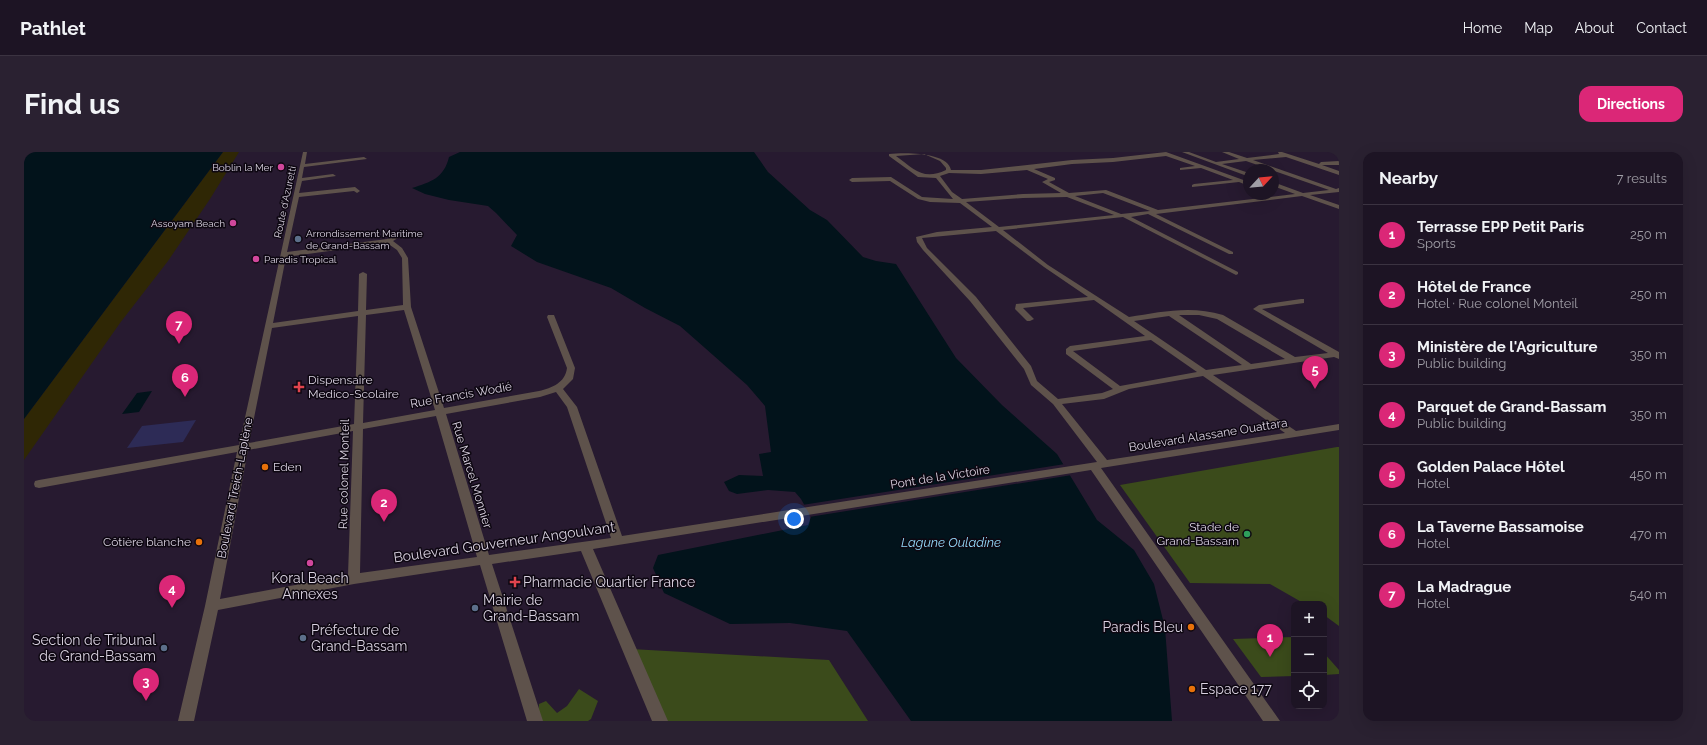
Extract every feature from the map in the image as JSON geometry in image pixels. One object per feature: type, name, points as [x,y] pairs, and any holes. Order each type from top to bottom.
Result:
[{"type":"street","name":"Route d'Azuretti","points":[[283,255],[305,152]]},
{"type":"street","points":[[948,171],[948,165],[944,161],[925,152],[891,155],[920,176],[937,176],[948,171],[980,172],[1167,154]]},
{"type":"street","points":[[1161,152],[1243,182]]},
{"type":"street","points":[[1184,152],[1243,173]]},
{"type":"street","points":[[1224,152],[1249,159],[1338,191]]},
{"type":"street","points":[[1216,163],[1296,152]]},
{"type":"street","points":[[1281,154],[1339,173]]},
{"type":"street","points":[[302,166],[364,159]]},
{"type":"street","points":[[1313,164],[1339,163]]},
{"type":"street","points":[[1182,169],[1202,167]]},
{"type":"street","points":[[1028,168],[1053,179],[1045,182],[1068,195],[1122,216],[1236,272]]},
{"type":"street","points":[[300,180],[332,176]]},
{"type":"street","points":[[937,176],[947,187],[949,194],[961,201],[1046,266],[1153,337],[1295,435]]},
{"type":"street","points":[[852,180],[892,179],[920,198],[961,201],[1023,196],[1068,195],[1104,191],[1158,212]]},
{"type":"street","points":[[1194,186],[1240,181]]},
{"type":"street","points":[[1279,186],[1339,207]]},
{"type":"street","points":[[297,195],[355,189],[357,191]]},
{"type":"street","points":[[1272,721],[1093,466],[1056,402],[1034,383],[1028,368],[973,299],[920,242],[919,237],[997,230],[1150,213],[1280,196],[1338,191]]},
{"type":"street","points":[[1150,213],[1231,253]]},
{"type":"street","points":[[283,255],[388,241],[395,238],[396,233]]},
{"type":"street","name":"Rue Marcel Monnier","points":[[388,241],[400,249],[405,258],[407,307],[535,721]]},
{"type":"street","name":"Boulevard Treich-Laplène","points":[[186,721],[212,606],[283,255]]},
{"type":"street","name":"Rue colonel Monteil","points":[[354,579],[363,274]]},
{"type":"street","points":[[1030,318],[1019,309],[1019,306],[1095,298]]},
{"type":"street","points":[[1301,301],[1269,304],[1259,307],[1258,309],[1338,355]]},
{"type":"street","points":[[269,326],[407,307]]},
{"type":"street","points":[[1127,320],[1172,314],[1205,313],[1214,315],[1293,360]]},
{"type":"street","points":[[1172,314],[1249,366]]},
{"type":"street","name":"Rue Francis Wodié","points":[[39,484],[540,394],[558,388],[567,381],[571,375],[571,368],[551,317]]},
{"type":"street","points":[[1119,390],[1069,352],[1070,349],[1153,337]]},
{"type":"street","points":[[1056,402],[1104,396],[1138,385],[1205,373],[1338,355]]},
{"type":"street","points":[[558,388],[572,407],[618,541]]},
{"type":"street","name":"Boulevard Alassane Ouattara","points":[[1093,466],[1339,427]]},
{"type":"street","name":"Pont de la Victoire","points":[[802,512],[1093,466]]},
{"type":"street","name":"Boulevard Gouverneur Angoulvant","points":[[212,606],[279,592],[354,579],[618,541],[802,512]]},
{"type":"street","points":[[585,545],[660,721]]},
{"type":"green space","name":"Stade de Grand-Bassam","points":[[1339,447],[1339,626],[1327,617],[1327,601],[1300,601],[1270,584],[1190,583],[1120,485]]},
{"type":"green space","points":[[1291,637],[1291,676],[1261,677],[1233,639]]},
{"type":"green space","points":[[631,649],[829,660],[868,721],[659,721]]},
{"type":"green space","points":[[1327,656],[1339,670],[1339,674],[1327,675]]},
{"type":"green space","points":[[579,689],[598,701],[591,719],[588,721],[538,721],[539,704],[546,701],[557,713],[567,706]]},
{"type":"sand","points":[[223,152],[239,152],[210,199],[168,261],[120,323],[24,460],[24,419]]},
{"type":"water","points":[[24,152],[223,152],[24,419]]},
{"type":"water","name":"Lagune Ouladine","points":[[460,152],[754,152],[768,172],[810,210],[827,220],[863,257],[876,261],[896,264],[956,358],[1002,405],[1057,454],[1097,520],[1134,550],[1154,584],[1165,628],[1172,721],[911,721],[847,631],[790,623],[730,624],[664,593],[653,568],[658,555],[808,525],[811,517],[801,499],[795,492],[768,490],[737,494],[729,491],[724,482],[739,475],[763,476],[759,454],[771,452],[765,406],[747,385],[680,326],[611,288],[537,262],[511,246],[517,235],[488,206],[449,200],[425,194],[412,188],[425,184],[436,178],[444,170],[449,157]]},
{"type":"water","points":[[152,391],[139,412],[122,414],[137,393]]},
{"type":"pier","points":[[1065,464],[1072,475],[809,517],[802,505]]},
{"type":"building","points":[[196,420],[183,442],[127,448],[142,426]]},
{"type":"place","name":"Boblin la Mer","points":[[281,167]]},
{"type":"place","name":"Assoyam Beach","points":[[233,223]]},
{"type":"place","name":"Arrondissement Maritime de Grand-Bassam","points":[[298,239]]},
{"type":"place","name":"Paradis Tropical","points":[[256,259]]},
{"type":"place","name":"La Madrague","points":[[179,344]]},
{"type":"place","name":"Dispensaire Medico-Scolaire","points":[[299,387]]},
{"type":"place","name":"Golden Palace Hôtel","points":[[1315,389]]},
{"type":"place","name":"La Taverne Bassamoise","points":[[185,397]]},
{"type":"place","name":"Eden","points":[[265,467]]},
{"type":"place","name":"Hôtel de France","points":[[384,522]]},
{"type":"place","name":"Stade de Grand-Bassam","points":[[1247,534]]},
{"type":"place","name":"Côtière blanche","points":[[199,542]]},
{"type":"place","name":"Koral Beach Annexes","points":[[310,563]]},
{"type":"place","name":"Pharmacie Quartier France","points":[[515,582]]},
{"type":"place","name":"Parquet de Grand-Bassam","points":[[172,608]]},
{"type":"place","name":"Mairie de Grand-Bassam","points":[[475,608]]},
{"type":"place","name":"Paradis Bleu","points":[[1191,627]]},
{"type":"place","name":"Préfecture de Grand-Bassam","points":[[303,638]]},
{"type":"place","name":"Section de Tribunal de Grand-Bassam","points":[[164,648]]},
{"type":"place","name":"Terrasse EPP Petit Paris","points":[[1270,657]]},
{"type":"place","name":"Espace 177","points":[[1192,689]]},
{"type":"place","name":"Ministère de l'Agriculture","points":[[146,701]]}]
